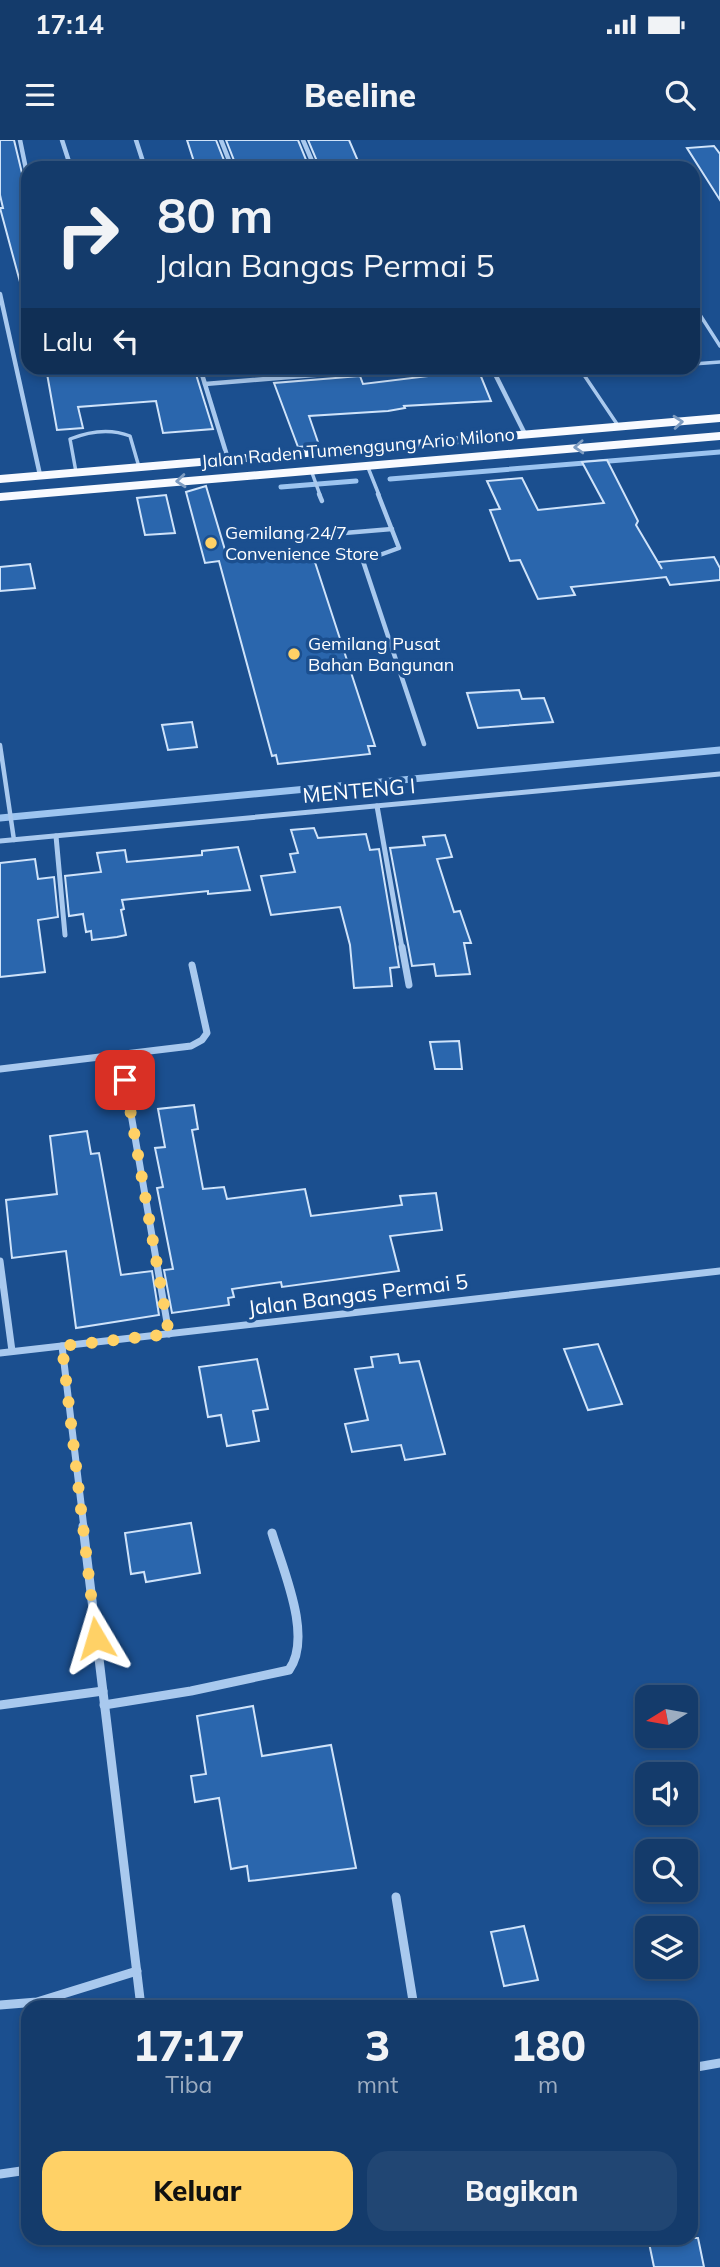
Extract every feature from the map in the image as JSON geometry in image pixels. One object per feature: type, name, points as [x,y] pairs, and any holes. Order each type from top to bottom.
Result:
[{"type":"highway","name":"Jalan Raden Tumenggung Ario Milono","points":[[0,479],[720,418]]},
{"type":"highway","points":[[619,427],[628,444]]},
{"type":"highway","name":"Jalan Raden Tumenggung Ario Milono","points":[[0,497],[720,436]]},
{"type":"street","points":[[20,140],[24,161]]},
{"type":"street","points":[[62,140],[69,161]]},
{"type":"street","points":[[136,140],[143,161]]},
{"type":"street","points":[[221,140],[229,161]]},
{"type":"street","points":[[303,140],[312,161]]},
{"type":"street","points":[[0,294],[40,475]]},
{"type":"street","points":[[202,375],[228,459]]},
{"type":"street","points":[[205,384],[308,375]]},
{"type":"street","points":[[496,375],[525,434]]},
{"type":"street","name":"MENTENG I","points":[[0,841],[720,774]]},
{"type":"street","points":[[377,806],[409,985]]},
{"type":"street","points":[[56,836],[65,935]]},
{"type":"street","points":[[0,1069],[191,1046],[202,1040],[206,1033],[192,965]]},
{"type":"street","points":[[121,1056],[169,1334]]},
{"type":"street","points":[[0,1261],[12,1351]]},
{"type":"street","name":"Jalan Bangas Permai 5","points":[[0,1353],[720,1271]]},
{"type":"street","points":[[62,1346],[140,2000]]},
{"type":"street","points":[[104,1705],[191,1691],[289,1670],[297,1659],[300,1632],[272,1533]]},
{"type":"street","points":[[0,1705],[103,1691]]},
{"type":"street","points":[[396,1897],[413,2000]]},
{"type":"street","points":[[43,2000],[137,1971]]},
{"type":"street","points":[[0,2005],[21,2003]]},
{"type":"street","points":[[698,2067],[720,2063]]},
{"type":"street","points":[[0,2174],[21,2171]]},
{"type":"lane","points":[[700,315],[720,346]]},
{"type":"lane","points":[[700,363],[720,362]]},
{"type":"lane","points":[[584,375],[619,427]]},
{"type":"lane","points":[[76,472],[70,439],[90,432],[113,431],[130,436],[139,467]]},
{"type":"lane","points":[[367,465],[399,548],[393,553],[370,556],[363,561],[424,744]]},
{"type":"lane","points":[[311,470],[322,501]]},
{"type":"lane","points":[[285,538],[392,529]]},
{"type":"lane","points":[[0,745],[14,840]]},
{"type":"building","points":[[0,140],[14,140],[21,169],[21,282],[0,208],[3,208],[0,195]]},
{"type":"building","points":[[187,140],[216,140],[224,161],[194,161]]},
{"type":"building","points":[[226,140],[298,140],[307,161],[234,161]]},
{"type":"building","points":[[308,140],[349,140],[358,161],[317,161]]},
{"type":"building","points":[[714,146],[720,154],[720,200],[700,168],[700,161],[695,161],[687,148]]},
{"type":"building","points":[[47,375],[196,375],[213,429],[163,433],[156,401],[78,407],[83,428],[57,430]]},
{"type":"building","points":[[437,375],[480,375],[491,401],[404,406],[405,408],[388,411],[309,416],[319,445],[298,447],[274,383],[360,376],[363,384]]},
{"type":"building","points":[[607,460],[638,521],[636,525],[662,569],[658,562],[714,557],[720,568],[720,580],[670,585],[666,577],[571,587],[575,595],[538,599],[520,560],[510,561],[490,510],[500,509],[487,481],[522,478],[538,510],[604,503],[582,462]]},
{"type":"building","name":"Gemilang Pusat Bahan Bangunan","points":[[206,486],[228,560],[312,553],[375,746],[368,746],[370,754],[278,764],[276,755],[272,756],[219,561],[205,563],[186,492]]},
{"type":"building","points":[[166,495],[175,533],[145,535],[137,498]]},
{"type":"building","points":[[30,564],[35,588],[0,591],[0,567]]},
{"type":"building","points":[[519,690],[522,699],[544,698],[553,722],[478,728],[467,693]]},
{"type":"building","points":[[192,722],[197,747],[168,750],[162,725]]},
{"type":"building","points":[[314,828],[318,838],[366,834],[370,850],[379,849],[399,967],[390,968],[392,986],[354,988],[350,945],[340,907],[271,915],[261,876],[295,872],[290,854],[298,853],[291,830]]},
{"type":"building","points":[[445,835],[452,857],[437,859],[454,912],[460,911],[471,943],[464,943],[470,974],[436,976],[434,964],[412,966],[390,848],[425,845],[423,837]]},
{"type":"building","points":[[238,847],[250,890],[208,894],[208,891],[122,900],[124,909],[121,910],[126,935],[117,937],[92,940],[91,931],[86,932],[83,914],[69,916],[65,876],[101,872],[97,853],[125,850],[127,862],[202,855],[202,851]]},
{"type":"building","points":[[35,859],[38,879],[54,877],[58,917],[38,920],[45,972],[0,977],[0,863]]},
{"type":"building","points":[[459,1041],[462,1069],[435,1069],[430,1042]]},
{"type":"building","points":[[194,1105],[198,1129],[192,1130],[203,1189],[224,1187],[227,1199],[305,1189],[311,1216],[402,1205],[400,1196],[436,1193],[442,1230],[390,1236],[399,1271],[282,1287],[281,1282],[232,1289],[234,1297],[228,1298],[229,1305],[172,1313],[164,1270],[173,1269],[157,1188],[163,1187],[155,1148],[165,1147],[158,1109]]},
{"type":"building","points":[[87,1131],[91,1154],[99,1153],[121,1275],[152,1271],[159,1315],[76,1328],[66,1251],[12,1258],[6,1200],[57,1194],[50,1136]]},
{"type":"building","points":[[598,1344],[622,1404],[588,1410],[564,1349]]},
{"type":"building","points":[[398,1354],[400,1363],[419,1361],[445,1454],[405,1460],[401,1445],[352,1452],[345,1424],[368,1420],[355,1369],[373,1367],[371,1357]]},
{"type":"building","points":[[257,1359],[268,1409],[253,1411],[259,1441],[227,1446],[221,1415],[208,1417],[199,1367]]},
{"type":"building","points":[[191,1523],[200,1573],[146,1582],[144,1572],[131,1574],[125,1533]]},
{"type":"building","points":[[253,1706],[262,1756],[331,1745],[356,1868],[249,1881],[247,1866],[231,1869],[219,1798],[195,1802],[191,1776],[206,1774],[197,1716]]},
{"type":"building","points":[[524,1926],[538,1980],[504,1986],[491,1932]]},
{"type":"building","points":[[698,2238],[704,2267],[654,2267],[649,2245],[698,2245]]},
{"type":"waterway","points":[[390,479],[720,452]]},
{"type":"waterway","points":[[281,487],[356,481]]},
{"type":"waterway","points":[[0,818],[720,750]]},
{"type":"place","name":"Gemilang 24/7 Convenience Store","points":[[211,543]]},
{"type":"place","name":"Gemilang Pusat Bahan Bangunan","points":[[294,654]]},
{"type":"route","points":[[96,1638],[62,1346],[169,1334],[125,1080]]}]
